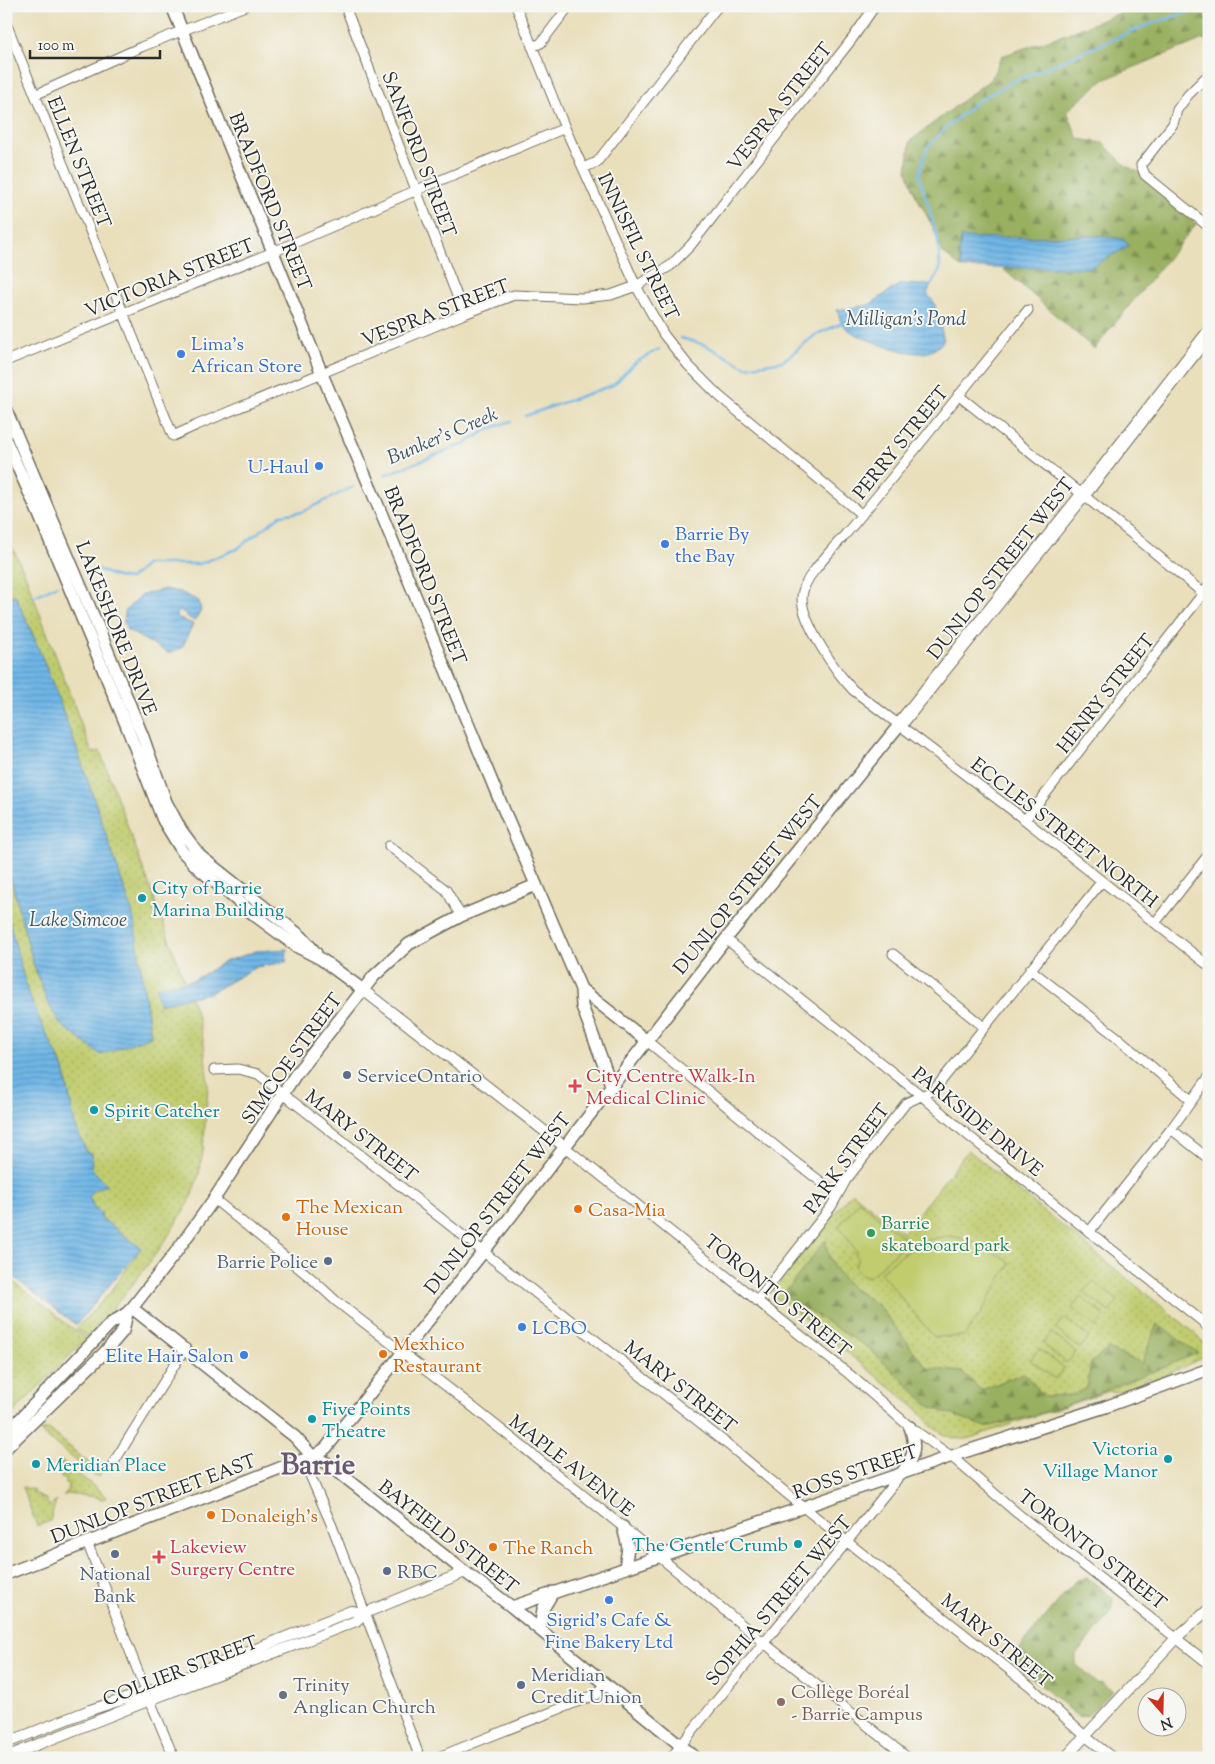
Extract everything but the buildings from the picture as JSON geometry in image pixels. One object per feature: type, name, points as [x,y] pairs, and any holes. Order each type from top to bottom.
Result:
[{"type":"main road","name":"BRADFORD STREET","points":[[172,6],[322,374],[376,499],[487,770],[581,989]]},
{"type":"main road","name":"DUNLOP STREET WEST","points":[[313,1458],[326,1448],[401,1352],[484,1251],[726,939],[1082,496],[1209,333]]},
{"type":"main road","name":"LAKESHORE DRIVE","points":[[6,410],[97,624],[143,737],[166,802],[195,858]]},
{"type":"main road","points":[[6,442],[48,536],[163,820],[195,858]]},
{"type":"main road","name":"TORONTO STREET","points":[[195,858],[302,937],[321,959],[364,990]]},
{"type":"main road","name":"SIMCOE STREET","points":[[6,1434],[105,1329],[129,1310],[176,1252],[214,1200],[296,1074],[374,976],[409,944],[461,916],[536,885]]},
{"type":"main road","points":[[581,989],[647,1040]]},
{"type":"main road","points":[[581,989],[582,1006],[612,1087]]},
{"type":"main road","name":"SIMCOE STREET","points":[[6,1448],[105,1352],[122,1331],[129,1310]]},
{"type":"main road","name":"BAYFIELD STREET","points":[[129,1310],[185,1348],[295,1437],[313,1458],[327,1463],[464,1572],[512,1606],[696,1758]]},
{"type":"main road","name":"ROSS STREET","points":[[512,1606],[1105,1407],[1209,1370]]},
{"type":"main road","points":[[901,1474],[914,1453],[915,1445],[910,1427]]},
{"type":"main road","name":"DUNLOP STREET EAST","points":[[6,1574],[285,1466],[313,1458]]},
{"type":"main road","points":[[623,1527],[628,1547],[625,1568]]},
{"type":"main road","points":[[540,1630],[543,1609],[553,1592]]},
{"type":"street","points":[[35,95],[141,48],[245,6]]},
{"type":"street","name":"SANFORD STREET","points":[[345,6],[464,314]]},
{"type":"street","name":"INNISFIL STREET","points":[[516,6],[565,128],[636,286],[664,334],[688,365],[718,395],[862,515]]},
{"type":"street","points":[[532,47],[541,43],[569,6]]},
{"type":"street","points":[[583,168],[597,162],[718,6]]},
{"type":"street","name":"VESPRA STREET","points":[[124,312],[174,436],[464,314],[514,295],[582,298],[610,295],[636,286],[670,266],[691,245],[852,39],[875,6]]},
{"type":"street","name":"ELLEN STREET","points":[[6,23],[124,312]]},
{"type":"street","points":[[1209,74],[1188,95],[1177,110],[1172,124],[1141,165],[1145,175],[1209,227]]},
{"type":"street","name":"VICTORIA STREET","points":[[6,361],[273,252],[565,128]]},
{"type":"street","name":"PERRY STREET","points":[[802,598],[806,584],[813,572],[862,515],[1028,310]]},
{"type":"street","points":[[958,395],[1082,496],[1207,593]]},
{"type":"street","name":"HENRY STREET","points":[[1025,820],[1207,593]]},
{"type":"street","name":"ECCLES STREET NORTH","points":[[802,598],[810,625],[829,659],[844,680],[865,700],[900,724],[1025,820],[1209,966]]},
{"type":"street","points":[[389,846],[446,890],[461,916]]},
{"type":"street","points":[[1155,923],[1209,854]]},
{"type":"street","name":"PARK STREET","points":[[757,1301],[831,1207],[846,1180],[906,1104],[934,1090],[1102,881]]},
{"type":"street","name":"PARKSIDE DRIVE","points":[[726,939],[922,1096],[970,1137],[1203,1322],[1209,1329]]},
{"type":"street","points":[[893,954],[984,1026]]},
{"type":"street","points":[[1030,969],[1117,1037],[1191,1100]]},
{"type":"street","name":"TORONTO STREET","points":[[364,990],[565,1147],[849,1374],[910,1427],[952,1457],[1017,1513],[1209,1664]]},
{"type":"street","points":[[647,1040],[790,1158],[837,1194]]},
{"type":"street","name":"MARY STREET","points":[[214,1070],[238,1069],[258,1074],[484,1251],[731,1447],[803,1508],[1030,1686],[1085,1736],[1113,1758]]},
{"type":"street","points":[[1089,1232],[1171,1129],[1209,1077]]},
{"type":"street","points":[[1171,1129],[1209,1159]]},
{"type":"street","name":"MAPLE AVENUE","points":[[214,1200],[311,1278],[336,1301],[660,1556],[763,1642],[908,1758]]},
{"type":"street","points":[[114,1462],[185,1348]]},
{"type":"street","points":[[313,1458],[309,1473],[332,1526],[420,1758]]},
{"type":"street","name":"SOPHIA STREET WEST","points":[[671,1758],[763,1642],[848,1542],[901,1474]]},
{"type":"street","points":[[87,1542],[174,1758]]},
{"type":"street","name":"COLLIER STREET","points":[[6,1757],[148,1696],[356,1621],[365,1613],[464,1572]]},
{"type":"street","points":[[1065,1758],[1176,1637],[1209,1609]]},
{"type":"street","points":[[436,1758],[597,1694],[606,1684]]},
{"type":"street","name":"COLLIER STREET","points":[[6,1743],[90,1710],[148,1696]]},
{"type":"green space","points":[[1137,6],[1209,6],[1209,40],[1203,39],[1103,80],[1067,111],[1078,139],[1103,143],[1126,166],[1148,177],[1165,198],[1196,224],[1094,349],[1001,267],[1089,268],[1123,239],[1100,236],[961,238],[959,255],[962,268],[943,253],[932,225],[915,194],[907,171],[910,141],[991,79],[1002,56],[1077,30]]},
{"type":"green space","points":[[6,534],[25,574],[92,753],[100,751],[198,1018],[204,1044],[208,1086],[203,1151],[199,1174],[189,1203],[163,1244],[130,1288],[88,1337],[76,1329],[112,1290],[141,1248],[100,1217],[102,1214],[94,1207],[89,1197],[93,1191],[107,1185],[91,1168],[92,1154],[87,1153],[75,1125],[64,1069],[27,990],[6,908],[6,861],[34,966],[47,1001],[61,1025],[148,1015],[131,908],[73,738],[34,637],[15,595],[6,598]]},
{"type":"green space","points":[[968,1150],[1196,1334],[1207,1347],[1205,1357],[1152,1381],[1150,1378],[1144,1380],[1145,1383],[1120,1392],[1109,1391],[967,1439],[959,1439],[952,1438],[939,1431],[917,1409],[782,1300],[772,1297],[773,1290],[852,1192],[903,1233]]},
{"type":"green space","name":"Barrie skateboard park","points":[[859,1201],[907,1241],[871,1276],[863,1276],[857,1272],[855,1266],[858,1258],[855,1254],[857,1252],[839,1226]]},
{"type":"green space","points":[[951,1236],[982,1246],[1010,1263],[982,1311],[964,1336],[934,1337],[880,1272],[904,1253],[921,1243],[940,1237]]},
{"type":"green space","points":[[826,1240],[827,1249],[834,1268],[852,1288],[878,1305],[927,1368],[962,1372],[981,1390],[1024,1373],[1044,1396],[1073,1395],[1087,1388],[1091,1363],[1108,1349],[1142,1363],[1157,1324],[1198,1353],[1082,1400],[1033,1416],[986,1427],[931,1407],[870,1349],[783,1295]]},
{"type":"green space","points":[[6,1276],[86,1339],[6,1420]]},
{"type":"green space","points":[[1093,1281],[1118,1301],[1109,1312],[1084,1292]]},
{"type":"green space","points":[[1081,1297],[1105,1316],[1096,1327],[1072,1308]]},
{"type":"green space","points":[[1064,1318],[1089,1337],[1080,1348],[1055,1329]]},
{"type":"green space","points":[[1051,1333],[1076,1352],[1067,1363],[1043,1344]]},
{"type":"green space","points":[[1039,1349],[1064,1368],[1055,1379],[1030,1360]]},
{"type":"green space","points":[[49,1429],[89,1463],[91,1462],[101,1475],[99,1477],[94,1475],[39,1431]]},
{"type":"green space","points":[[61,1460],[107,1497],[100,1500],[97,1497],[66,1494],[63,1496],[69,1489],[67,1488],[69,1484],[65,1483],[65,1479],[61,1478],[62,1472],[59,1471]]},
{"type":"green space","points":[[22,1487],[34,1490],[33,1493],[40,1495],[40,1498],[45,1498],[49,1506],[57,1501],[50,1521],[37,1526]]},
{"type":"green space","points":[[1088,1578],[1113,1598],[1111,1613],[1076,1655],[1076,1664],[1097,1684],[1102,1683],[1113,1691],[1088,1715],[1078,1717],[1016,1664],[1016,1652],[1076,1580]]},
{"type":"water","points":[[1100,236],[1123,239],[1129,246],[1089,268],[962,268],[959,255],[961,238]]},
{"type":"water","name":"Milligan's Pond","points":[[900,284],[931,285],[927,294],[934,302],[944,340],[937,348],[925,353],[903,351],[867,340],[841,323],[837,310],[869,305]]},
{"type":"water","points":[[165,589],[180,592],[199,601],[201,611],[194,621],[186,616],[187,614],[179,611],[176,617],[193,624],[182,648],[168,653],[127,630],[124,623],[125,611],[141,595]]},
{"type":"water","name":"Lake Simcoe","points":[[15,595],[63,711],[134,920],[151,1036],[101,1055],[61,1025],[47,1001],[34,966],[6,861],[6,598]]},
{"type":"water","name":"Lake Simcoe","points":[[6,908],[27,990],[64,1069],[75,1125],[87,1153],[92,1154],[91,1168],[107,1185],[93,1191],[89,1197],[94,1207],[102,1214],[100,1217],[141,1248],[76,1325],[6,1271]]},
{"type":"water","points":[[287,949],[286,962],[256,967],[210,993],[159,1004],[156,987],[194,980],[224,962],[256,951]]},
{"type":"waterway","points":[[931,285],[940,269],[938,240],[919,175],[927,148],[947,127],[976,102],[1008,84],[1142,27],[1207,6]]},
{"type":"waterway","name":"Bunker's Creek","points":[[681,338],[705,345],[746,367],[783,361],[815,335],[842,323]]},
{"type":"waterway","name":"Bunker's Creek","points":[[525,416],[613,385],[636,362],[659,349]]},
{"type":"waterway","name":"Bunker's Creek","points":[[384,475],[464,444],[489,429],[511,421]]},
{"type":"waterway","name":"Bunker's Creek","points":[[88,571],[99,570],[116,577],[130,579],[147,564],[199,564],[237,549],[281,515],[302,512],[353,487]]},
{"type":"waterway","name":"Bunker's Creek","points":[[33,597],[57,585]]},
{"type":"place","name":"Lima's African Store","points":[[181,354]]},
{"type":"place","name":"U-Haul","points":[[319,466]]},
{"type":"place","name":"Barrie By the Bay","points":[[665,544]]},
{"type":"place","name":"City of Barrie Marina Building","points":[[142,898]]},
{"type":"place","name":"ServiceOntario","points":[[347,1075]]},
{"type":"place","name":"City Centre Walk-In Medical Clinic","points":[[575,1086]]},
{"type":"place","name":"Spirit Catcher","points":[[94,1110]]},
{"type":"place","name":"Casa-Mia","points":[[578,1209]]},
{"type":"place","name":"The Mexican House","points":[[286,1217]]},
{"type":"place","name":"Barrie skateboard park","points":[[871,1233]]},
{"type":"place","name":"Barrie Police","points":[[328,1261]]},
{"type":"place","name":"LCBO","points":[[522,1327]]},
{"type":"place","name":"Mexhico Restaurant","points":[[383,1354]]},
{"type":"place","name":"Elite Hair Salon","points":[[244,1355]]},
{"type":"place","name":"Five Points Theatre","points":[[312,1419]]},
{"type":"place","name":"Victoria Village Manor","points":[[1168,1459]]},
{"type":"place","name":"Meridian Place","points":[[36,1464]]},
{"type":"place","name":"Donaleigh’s","points":[[211,1515]]},
{"type":"place","name":"The Gentle Crumb","points":[[798,1544]]},
{"type":"place","name":"The Ranch","points":[[493,1547]]},
{"type":"place","name":"National Bank","points":[[115,1554]]},
{"type":"place","name":"Lakeview Surgery Centre","points":[[159,1557]]},
{"type":"place","name":"RBC","points":[[387,1571]]},
{"type":"place","name":"Sigrid's Cafe & Fine Bakery Ltd","points":[[609,1600]]},
{"type":"place","name":"Meridian Credit Union","points":[[521,1685]]},
{"type":"place","name":"Trinity Anglican Church","points":[[283,1695]]},
{"type":"place","name":"Collège Boréal - Barrie Campus","points":[[781,1702]]},
{"type":"district","name":"Barrie","points":[[318,1464]]}]
